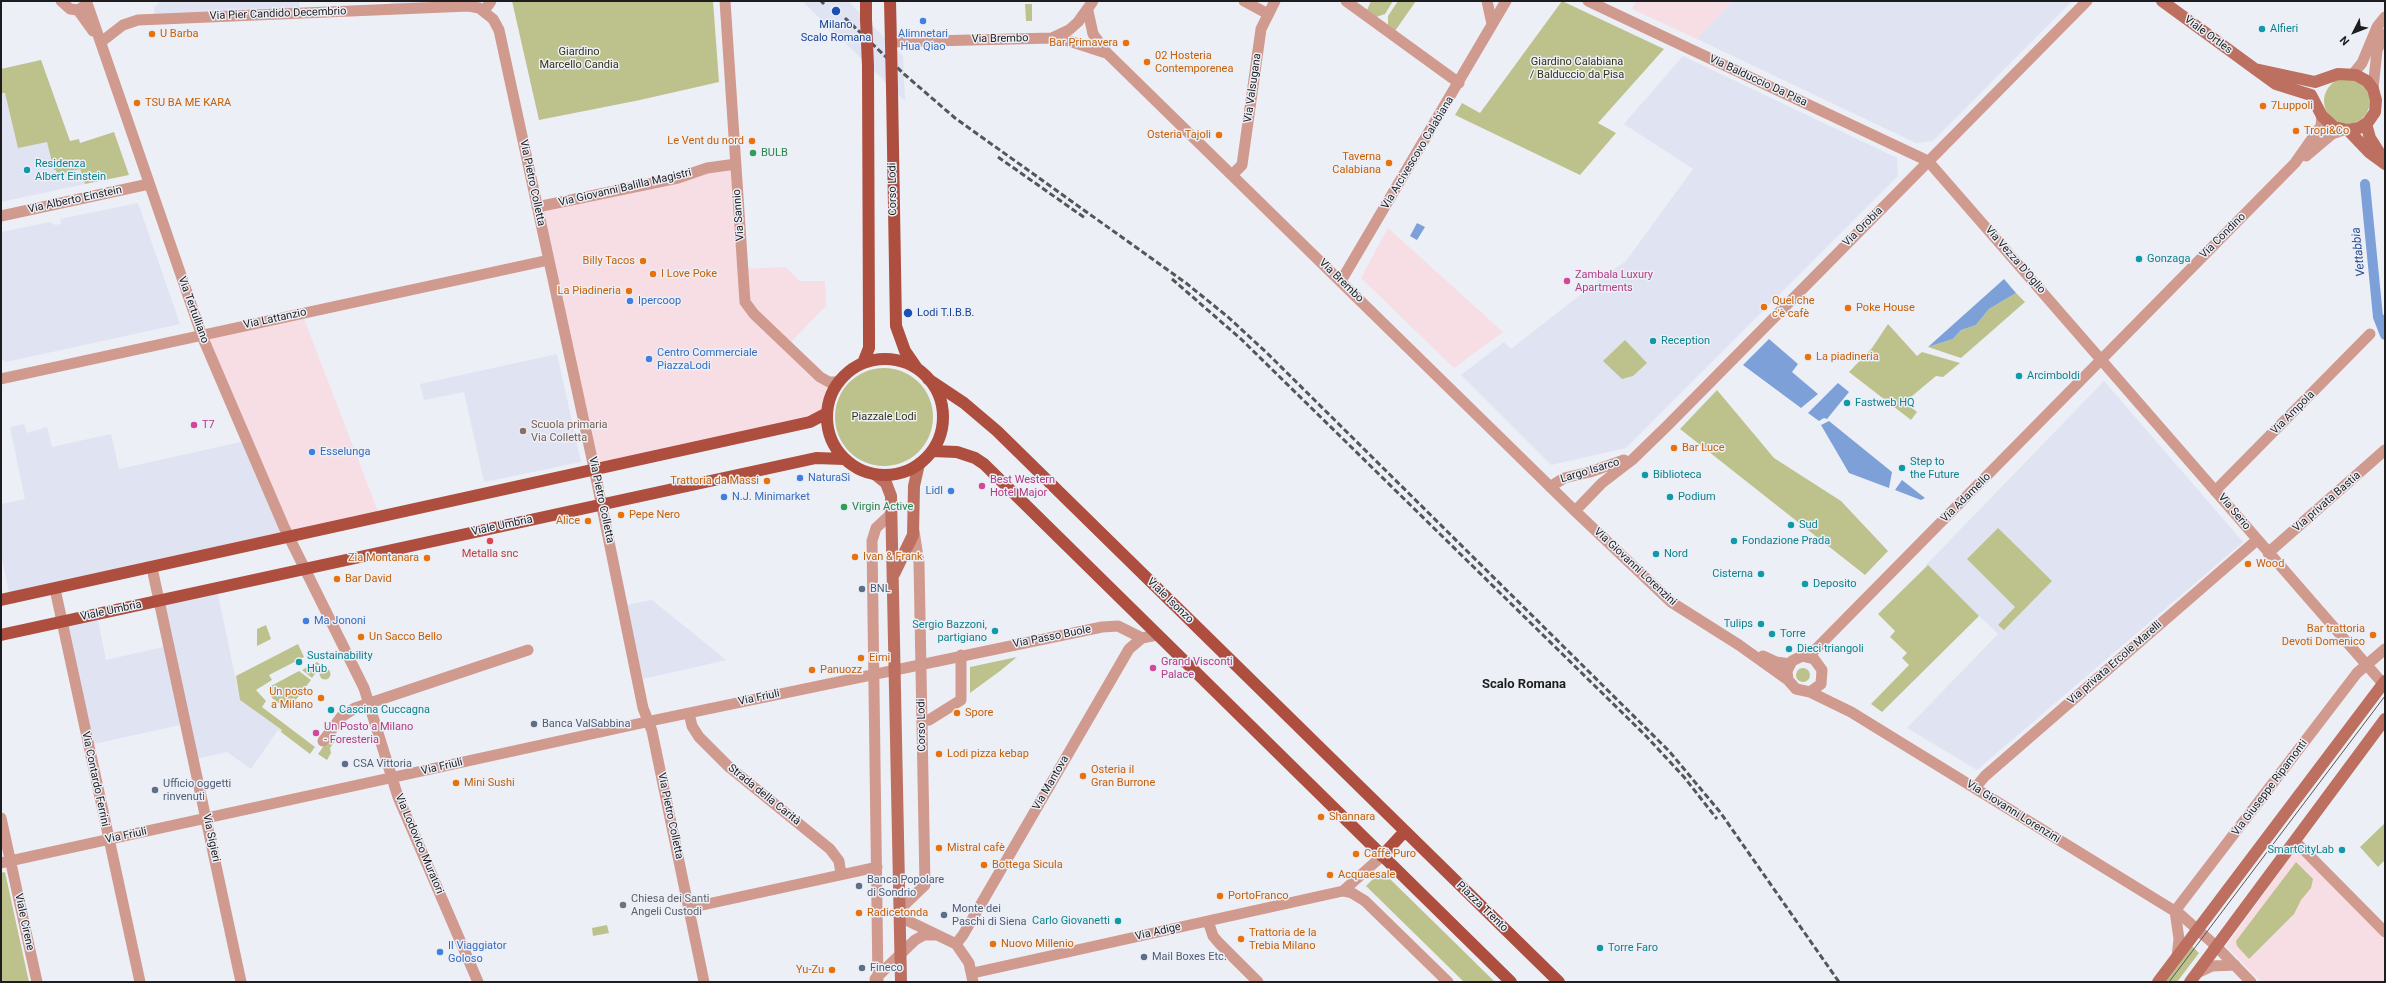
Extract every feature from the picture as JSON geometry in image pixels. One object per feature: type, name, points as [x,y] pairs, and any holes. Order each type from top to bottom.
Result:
[{"type":"main road","points":[[863,363],[869,348],[868,66],[866,1]]},
{"type":"main road","name":"Corso Lodi","points":[[890,1],[896,326],[905,351],[924,375]]},
{"type":"main road","points":[[877,360],[894,360],[924,375],[940,399],[943,415],[940,436],[932,451],[918,464],[898,474],[876,474],[859,469],[844,459],[835,447],[828,430],[827,413],[830,397],[839,382],[849,371],[863,363],[877,360]]},
{"type":"main road","name":"Viale Isonzo","points":[[924,375],[968,406],[997,431],[1406,831]]},
{"type":"main road","points":[[1,600],[289,538],[594,468],[810,422],[827,413]]},
{"type":"main road","points":[[932,451],[957,452],[975,458],[984,464],[1511,982]]},
{"type":"main road","name":"Viale Umbria","points":[[1,635],[816,458],[844,459]]},
{"type":"main road","points":[[1382,856],[1406,831]]},
{"type":"main road","name":"Piazza Trento","points":[[1406,831],[1559,982]]},
{"type":"street","name":"Via Tertulliano","points":[[61,1],[69,9],[84,5],[101,42],[202,336],[289,538],[306,569]]},
{"type":"street","points":[[484,11],[491,1]]},
{"type":"street","name":"Via Sannio","points":[[725,1],[745,302],[754,314],[820,377],[828,382],[839,382]]},
{"type":"street","points":[[1244,1],[1268,14]]},
{"type":"street","name":"Via Valsugana","points":[[1232,175],[1242,165],[1260,35],[1275,1]]},
{"type":"street","points":[[1346,1],[1459,83]]},
{"type":"street","points":[[1487,1],[1492,24]]},
{"type":"street","name":"Via Arcivescovo Calabiana","points":[[1342,281],[1506,1]]},
{"type":"street","name":"Via Balduccio Da Pisa","points":[[1588,1],[1928,161]]},
{"type":"street","name":"Via Orobia","points":[[1639,453],[2086,1]]},
{"type":"street","name":"Viale Ortles","points":[[2162,1],[2276,84],[2311,95],[2320,112],[2331,125],[2345,130],[2370,153],[2385,163]]},
{"type":"street","name":"Via Pier Candido Decembrio","points":[[101,42],[123,25],[138,20],[469,6],[484,11]]},
{"type":"street","points":[[1052,38],[1069,30],[1090,6]]},
{"type":"street","name":"Via Brembo","points":[[1090,6],[1093,34],[1107,53],[1342,281],[1575,511]]},
{"type":"street","name":"Via Pietro Colletta","points":[[484,11],[493,19],[499,30],[648,721],[690,908],[704,982]]},
{"type":"street","points":[[2373,89],[2365,79],[2353,74],[2362,63],[2378,27],[2385,17]]},
{"type":"street","points":[[2345,130],[2359,128],[2366,124],[2376,108],[2373,89],[2377,50],[2385,34]]},
{"type":"street","name":"Via Brembo","points":[[891,43],[1052,38],[1069,41],[1107,53]]},
{"type":"street","name":"Viale Ortles","points":[[2255,69],[2315,82],[2338,74],[2353,74]]},
{"type":"street","points":[[2320,112],[2319,93],[2330,78]]},
{"type":"street","name":"Via Condino","points":[[2295,163],[2321,126],[2320,112]]},
{"type":"street","name":"Viale Ortles","points":[[2366,124],[2370,138],[2385,163]]},
{"type":"street","name":"Via Condino","points":[[2101,360],[2295,163],[2332,134],[2345,130]]},
{"type":"street","name":"Via Vezza D'Oglio","points":[[1928,161],[2101,360]]},
{"type":"street","name":"Via Giovanni Balilla Magistri","points":[[537,207],[678,178],[707,168],[736,164]]},
{"type":"street","name":"Via Alberto Einstein","points":[[1,216],[149,184]]},
{"type":"street","name":"Via Lattanzio","points":[[1,379],[549,260]]},
{"type":"street","name":"Via Ampola","points":[[2216,491],[2370,334]]},
{"type":"street","name":"Via Serio","points":[[2101,360],[2366,665]]},
{"type":"street","name":"Via Adamello","points":[[1830,636],[2101,360]]},
{"type":"street","name":"Via privata Bastia","points":[[2268,553],[2385,450]]},
{"type":"street","name":"Largo Isarco","points":[[1550,487],[1564,478],[1590,472],[1639,453]]},
{"type":"street","name":"Largo Isarco","points":[[1575,511],[1594,491],[1639,453]]},
{"type":"street","name":"Corso Lodi","points":[[900,913],[925,885],[919,563],[914,531],[914,486],[918,464]]},
{"type":"street","points":[[1590,472],[1595,479],[1594,491]]},
{"type":"street","name":"Corso Lodi","points":[[876,474],[890,489],[892,514],[901,982]]},
{"type":"street","name":"Via Giovanni Lorenzini","points":[[1575,511],[1670,602],[1739,645],[1788,680],[1798,690],[1810,692],[1851,712],[2175,911],[2198,929]]},
{"type":"street","points":[[876,980],[877,867],[872,538],[876,528],[892,514]]},
{"type":"street","name":"Corso Lodi","points":[[893,576],[914,531]]},
{"type":"street","name":"Via privata Ercole Marelli","points":[[1975,788],[1985,776],[2257,540]]},
{"type":"street","points":[[152,568],[160,601]]},
{"type":"street","name":"Via Lodovico Muratori","points":[[306,569],[360,679],[369,702],[398,797],[478,982]]},
{"type":"street","points":[[55,589],[62,622]]},
{"type":"street","name":"Via Sigieri","points":[[160,601],[241,982]]},
{"type":"street","name":"Via Contardo Ferrini","points":[[62,622],[108,840],[140,982]]},
{"type":"street","name":"Via Passo Buole","points":[[874,674],[960,655],[1110,626],[1118,626],[1142,638]]},
{"type":"street","points":[[1142,638],[1157,635]]},
{"type":"street","points":[[1788,680],[1787,671],[1790,664],[1798,657],[1808,656],[1830,636]]},
{"type":"street","points":[[1818,662],[1830,636]]},
{"type":"street","name":"Via Mantova","points":[[956,944],[963,935],[1125,656],[1133,644],[1142,638]]},
{"type":"street","name":"Via Giovanni Lorenzini","points":[[1739,645],[1771,661],[1790,664]]},
{"type":"street","name":"Via Giuseppe Ripamonti","points":[[2175,911],[2357,673],[2385,649]]},
{"type":"street","points":[[324,741],[344,715],[369,702],[528,650]]},
{"type":"street","points":[[922,721],[929,720],[961,700],[960,655]]},
{"type":"street","points":[[1808,656],[1818,662],[1822,673],[1821,684],[1810,692]]},
{"type":"street","points":[[2158,982],[2384,683],[2366,665]]},
{"type":"street","name":"Via Friuli","points":[[6,862],[392,779],[648,721],[689,714],[874,674]]},
{"type":"street","name":"Via Giovanni Lorenzini","points":[[1821,684],[1830,696],[1851,712]]},
{"type":"street","name":"Strada della Carità","points":[[689,714],[692,726],[700,737],[729,767],[830,849],[839,861],[842,874]]},
{"type":"street","points":[[2194,978],[2216,946],[2385,719]]},
{"type":"street","name":"Viale Cirene","points":[[1,818],[6,862],[37,982]]},
{"type":"street","points":[[2295,841],[2385,932]]},
{"type":"street","points":[[1343,890],[1382,856]]},
{"type":"street","points":[[690,908],[877,867]]},
{"type":"street","points":[[1365,901],[1362,886],[1370,868]]},
{"type":"street","points":[[1343,890],[1352,893],[1365,901],[1448,982]]},
{"type":"street","name":"Via Adige","points":[[973,978],[1343,890]]},
{"type":"street","points":[[2175,911],[2178,939],[2177,957]]},
{"type":"street","points":[[900,913],[956,944],[964,954],[973,978]]},
{"type":"street","points":[[1208,921],[1213,936],[1258,982]]},
{"type":"street","points":[[2198,929],[2251,982]]},
{"type":"street","points":[[876,980],[910,944],[924,935],[939,935]]},
{"type":"street","points":[[2194,978],[2212,966],[2235,965]]},
{"type":"shaded area","points":[[161,1],[299,1],[299,11],[155,17],[154,8]]},
{"type":"shaded area","points":[[391,1],[489,1],[487,6],[391,7]]},
{"type":"shaded area","points":[[802,1],[848,1],[903,56],[905,101]]},
{"type":"shaded area","points":[[1636,1],[1733,1],[1697,39],[1632,9]]},
{"type":"shaded area","points":[[1733,1],[2072,1],[1933,141],[1916,143],[1697,39]]},
{"type":"shaded area","points":[[1683,56],[1897,158],[1898,176],[1626,448],[1551,465],[1461,375],[1504,342],[1511,349],[1603,277],[1626,261],[1693,169],[1624,124]]},
{"type":"shaded area","points":[[41,60],[85,184],[1,202],[1,69]]},
{"type":"shaded area","points":[[734,167],[742,269],[785,267],[800,281],[825,281],[826,306],[785,348],[832,390],[825,416],[596,464],[540,209]]},
{"type":"shaded area","points":[[138,203],[180,324],[6,362],[1,359],[1,232],[50,222],[55,225],[61,224],[60,219]]},
{"type":"shaded area","points":[[1388,228],[1503,332],[1454,368],[1361,278]]},
{"type":"shaded area","points":[[303,316],[379,514],[290,536],[205,338]]},
{"type":"shaded area","name":"Scuola primaria Via Colletta","points":[[557,354],[581,462],[484,482],[464,392],[424,400],[420,384]]},
{"type":"shaded area","points":[[2104,381],[2243,542],[1977,770],[1907,728],[1998,634],[1926,565]]},
{"type":"shaded area","points":[[24,424],[27,433],[47,427],[52,447],[111,434],[119,469],[245,441],[287,537],[10,597],[1,554],[1,504],[25,499],[10,427]]},
{"type":"shaded area","points":[[217,590],[240,700],[283,730],[281,732],[278,730],[251,769],[227,752],[195,759],[161,602]]},
{"type":"shaded area","points":[[652,600],[726,660],[643,679],[626,605]]},
{"type":"shaded area","points":[[97,615],[106,660],[168,646],[185,724],[89,745],[62,622]]},
{"type":"shaded area","points":[[2296,849],[2385,939],[2385,982],[2261,982],[2226,946]]},
{"type":"green space","name":"Giardino Marcello Candia","points":[[512,1],[713,1],[719,82],[640,100],[539,120]]},
{"type":"green space","points":[[1371,1],[1393,1],[1385,14],[1376,17],[1367,10]]},
{"type":"green space","points":[[1398,1],[1416,1],[1395,31],[1388,26],[1388,16]]},
{"type":"green space","name":"Giardino Calabiana / Balduccio da Pisa","points":[[1562,1],[1664,49],[1598,123],[1616,133],[1580,175],[1455,115],[1462,103],[1480,113]]},
{"type":"green space","points":[[1025,4],[1032,4],[1032,21],[1026,21]]},
{"type":"green space","points":[[41,60],[70,141],[79,139],[80,143],[114,132],[129,175],[85,184],[80,169],[57,175],[56,170],[54,170],[47,142],[18,148],[5,93],[1,93],[1,69]]},
{"type":"green space","points":[[2347,78],[2360,82],[2366,88],[2370,101],[2366,114],[2360,120],[2347,124],[2334,120],[2328,114],[2324,101],[2328,88],[2334,82]]},
{"type":"green space","points":[[2016,293],[2025,302],[1961,358],[1928,347],[1953,339],[1961,330],[1976,325],[1989,309]]},
{"type":"green space","points":[[1888,324],[1917,356],[1922,352],[1960,363],[1943,377],[1936,376],[1905,402],[1917,412],[1911,420],[1849,372],[1872,348]]},
{"type":"green space","points":[[1625,340],[1647,363],[1633,376],[1622,379],[1603,361]]},
{"type":"green space","name":"Piazzale Lodi","points":[[884,368],[903,372],[919,382],[929,398],[933,417],[929,436],[919,452],[903,462],[884,466],[865,462],[849,452],[839,436],[835,417],[839,398],[849,382],[865,372]]},
{"type":"green space","points":[[1717,390],[1774,458],[1841,501],[1888,551],[1865,575],[1680,429]]},
{"type":"green space","points":[[1998,528],[2052,581],[2004,630],[1998,625],[2015,607],[1967,559]]},
{"type":"green space","points":[[1928,565],[1979,616],[1882,712],[1871,704],[1909,665],[1902,658],[1907,653],[1890,637],[1895,631],[1878,614]]},
{"type":"green space","points":[[266,625],[271,639],[257,646],[257,629]]},
{"type":"green space","points":[[298,644],[304,657],[269,675],[272,680],[256,690],[266,701],[262,707],[315,747],[310,754],[281,732],[282,730],[240,700],[236,676]]},
{"type":"green space","points":[[1017,657],[1000,671],[970,693],[970,667]]},
{"type":"green space","points":[[317,662],[321,665],[312,678],[302,670]]},
{"type":"green space","points":[[325,668],[329,670],[331,674],[329,678],[325,680],[321,678],[319,674],[321,670]]},
{"type":"green space","points":[[1800,668],[1806,668],[1810,672],[1810,678],[1806,682],[1800,682],[1796,678],[1796,672]]},
{"type":"green space","points":[[299,671],[311,680],[288,710],[272,698],[270,693],[271,686]]},
{"type":"green space","points":[[337,728],[338,730],[334,737],[335,741],[330,748],[331,753],[327,760],[318,754]]},
{"type":"green space","points":[[2385,823],[2385,860],[2378,867],[2360,847]]},
{"type":"green space","points":[[2296,862],[2313,879],[2311,888],[2301,900],[2294,914],[2249,959],[2237,946],[2236,941]]},
{"type":"green space","points":[[1381,871],[1495,982],[1464,982],[1366,886]]},
{"type":"green space","points":[[5,872],[29,982],[1,982],[1,873]]},
{"type":"green space","points":[[607,925],[609,933],[593,936],[592,928]]},
{"type":"green space","points":[[2192,946],[2199,953],[2177,982],[2165,982]]},
{"type":"water","points":[[1417,223],[1425,227],[1417,240],[1410,236]]},
{"type":"water","points":[[2004,279],[2016,293],[1989,309],[1976,325],[1961,330],[1953,339],[1928,347]]},
{"type":"water","points":[[1769,339],[1798,364],[1792,372],[1818,394],[1801,408],[1743,365]]},
{"type":"water","points":[[1838,383],[1849,392],[1827,419],[1824,418],[1819,421],[1808,413]]},
{"type":"water","points":[[1829,421],[1892,472],[1889,488],[1849,473],[1821,425]]},
{"type":"water","points":[[1902,480],[1925,498],[1921,500],[1895,490]]},
{"type":"waterway","name":"Vettabbia","points":[[2365,184],[2378,317],[2385,322]]},
{"type":"waterway","name":"Vettabbia","points":[[2378,317],[2385,335]]},
{"type":"tram line","points":[[2169,982],[2385,696]]},
{"type":"railway","points":[[821,1],[824,4]]},
{"type":"railway","points":[[845,18],[904,74],[955,118],[1186,283],[1228,317],[1267,353],[1669,751],[1720,812],[1839,982]]},
{"type":"railway","points":[[998,157],[1085,218]]},
{"type":"railway","points":[[1172,279],[1241,339],[1646,736],[1684,777],[1717,819]]},
{"type":"place","name":"Milano Scalo Romana","points":[[836,11]]},
{"type":"place","name":"Alimnetari Hua Qiao","points":[[923,21]]},
{"type":"place","name":"Alfieri","points":[[2262,29]]},
{"type":"place","name":"U Barba","points":[[152,34]]},
{"type":"place","name":"Bar Primavera","points":[[1126,43]]},
{"type":"place","name":"02 Hosteria Contemporenea","points":[[1147,62]]},
{"type":"place","name":"TSU BA ME KARA","points":[[137,103]]},
{"type":"place","name":"7Luppoli","points":[[2263,106]]},
{"type":"place","name":"Tropi&Co","points":[[2296,131]]},
{"type":"place","name":"Osteria Tajoli","points":[[1219,135]]},
{"type":"place","name":"Le Vent du nord","points":[[752,141]]},
{"type":"place","name":"BULB","points":[[753,153]]},
{"type":"place","name":"Taverna Calabiana","points":[[1389,163]]},
{"type":"place","name":"Residenza Albert Einstein","points":[[27,170]]},
{"type":"place","name":"Gonzaga","points":[[2139,259]]},
{"type":"place","name":"Billy Tacos","points":[[643,261]]},
{"type":"place","name":"I Love Poke","points":[[653,274]]},
{"type":"place","name":"Zambala Luxury Apartments","points":[[1567,281]]},
{"type":"place","name":"La Piadineria","points":[[629,291]]},
{"type":"place","name":"Ipercoop","points":[[630,301]]},
{"type":"place","name":"Quel che c'è cafè","points":[[1764,307]]},
{"type":"place","name":"Poke House","points":[[1848,308]]},
{"type":"place","name":"Lodi T.I.B.B.","points":[[908,313]]},
{"type":"place","name":"Reception","points":[[1653,341]]},
{"type":"place","name":"La piadineria","points":[[1808,357]]},
{"type":"place","name":"Centro Commerciale PiazzaLodi","points":[[649,359]]},
{"type":"place","name":"Arcimboldi","points":[[2019,376]]},
{"type":"place","name":"Fastweb HQ","points":[[1847,403]]},
{"type":"place","name":"T7","points":[[194,425]]},
{"type":"place","name":"Scuola primaria Via Colletta","points":[[523,431]]},
{"type":"place","name":"Bar Luce","points":[[1674,448]]},
{"type":"place","name":"Esselunga","points":[[312,452]]},
{"type":"place","name":"Step to the Future","points":[[1902,468]]},
{"type":"place","name":"Biblioteca","points":[[1645,475]]},
{"type":"place","name":"NaturaSì","points":[[800,478]]},
{"type":"place","name":"Trattoria da Massi","points":[[767,481]]},
{"type":"place","name":"Best Western Hotel Major","points":[[982,486]]},
{"type":"place","name":"Lidl","points":[[951,491]]},
{"type":"place","name":"N.J. Minimarket","points":[[724,497]]},
{"type":"place","name":"Podium","points":[[1670,497]]},
{"type":"place","name":"Virgin Active","points":[[844,507]]},
{"type":"place","name":"Pepe Nero","points":[[621,515]]},
{"type":"place","name":"Alice","points":[[588,521]]},
{"type":"place","name":"Sud","points":[[1791,525]]},
{"type":"place","name":"Metalla snc","points":[[490,541]]},
{"type":"place","name":"Fondazione Prada","points":[[1734,541]]},
{"type":"place","name":"Nord","points":[[1656,554]]},
{"type":"place","name":"Ivan & Frank","points":[[855,557]]},
{"type":"place","name":"Zia Montanara","points":[[427,558]]},
{"type":"place","name":"Wood","points":[[2248,564]]},
{"type":"place","name":"Cisterna","points":[[1761,574]]},
{"type":"place","name":"Bar David","points":[[337,579]]},
{"type":"place","name":"Deposito","points":[[1805,584]]},
{"type":"place","name":"BNL","points":[[862,589]]},
{"type":"place","name":"Ma Jononi","points":[[306,621]]},
{"type":"place","name":"Tulips","points":[[1761,624]]},
{"type":"place","name":"Sergio Bazzoni, partigiano","points":[[995,631]]},
{"type":"place","name":"Torre","points":[[1772,634]]},
{"type":"place","name":"Bar trattoria Devoti Domenico","points":[[2373,635]]},
{"type":"place","name":"Un Sacco Bello","points":[[361,637]]},
{"type":"place","name":"Dieci triangoli","points":[[1789,649]]},
{"type":"place","name":"Eimi","points":[[861,658]]},
{"type":"place","name":"Sustainability Hub","points":[[299,662]]},
{"type":"place","name":"Grand Visconti Palace","points":[[1153,668]]},
{"type":"place","name":"Panuozz","points":[[812,670]]},
{"type":"place","name":"Un posto a Milano","points":[[321,698]]},
{"type":"place","name":"Cascina Cuccagna","points":[[331,710]]},
{"type":"place","name":"Spore","points":[[957,713]]},
{"type":"place","name":"Banca ValSabbina","points":[[534,724]]},
{"type":"place","name":"Un Posto a Milano - Foresteria","points":[[316,733]]},
{"type":"place","name":"Lodi pizza kebap","points":[[939,754]]},
{"type":"place","name":"CSA Vittoria","points":[[345,764]]},
{"type":"place","name":"Osteria il Gran Burrone","points":[[1083,776]]},
{"type":"place","name":"Mini Sushi","points":[[456,783]]},
{"type":"place","name":"Ufficio oggetti rinvenuti","points":[[155,790]]},
{"type":"place","name":"Shannara","points":[[1321,817]]},
{"type":"place","name":"Mistral cafè","points":[[939,848]]},
{"type":"place","name":"SmartCityLab","points":[[2342,850]]},
{"type":"place","name":"Caffè Puro","points":[[1356,854]]},
{"type":"place","name":"Bottega Sicula","points":[[984,865]]},
{"type":"place","name":"Acquaesale","points":[[1330,875]]},
{"type":"place","name":"Banca Popolare di Sondrio","points":[[859,886]]},
{"type":"place","name":"PortoFranco","points":[[1220,896]]},
{"type":"place","name":"Chiesa dei Santi Angeli Custodi","points":[[623,905]]},
{"type":"place","name":"Radicetonda","points":[[859,913]]},
{"type":"place","name":"Monte dei Paschi di Siena","points":[[944,915]]},
{"type":"place","name":"Carlo Giovanetti","points":[[1118,921]]},
{"type":"place","name":"Trattoria de la Trebia Milano","points":[[1241,939]]},
{"type":"place","name":"Nuovo Millenio","points":[[993,944]]},
{"type":"place","name":"Torre Faro","points":[[1600,948]]},
{"type":"place","name":"Il Viaggiator Goloso","points":[[440,952]]},
{"type":"place","name":"Mail Boxes Etc.","points":[[1144,957]]},
{"type":"place","name":"Fineco","points":[[862,968]]},
{"type":"place","name":"Yu-Zu","points":[[832,970]]},
{"type":"district","name":"Scalo Romana","points":[[1524,685]]}]
